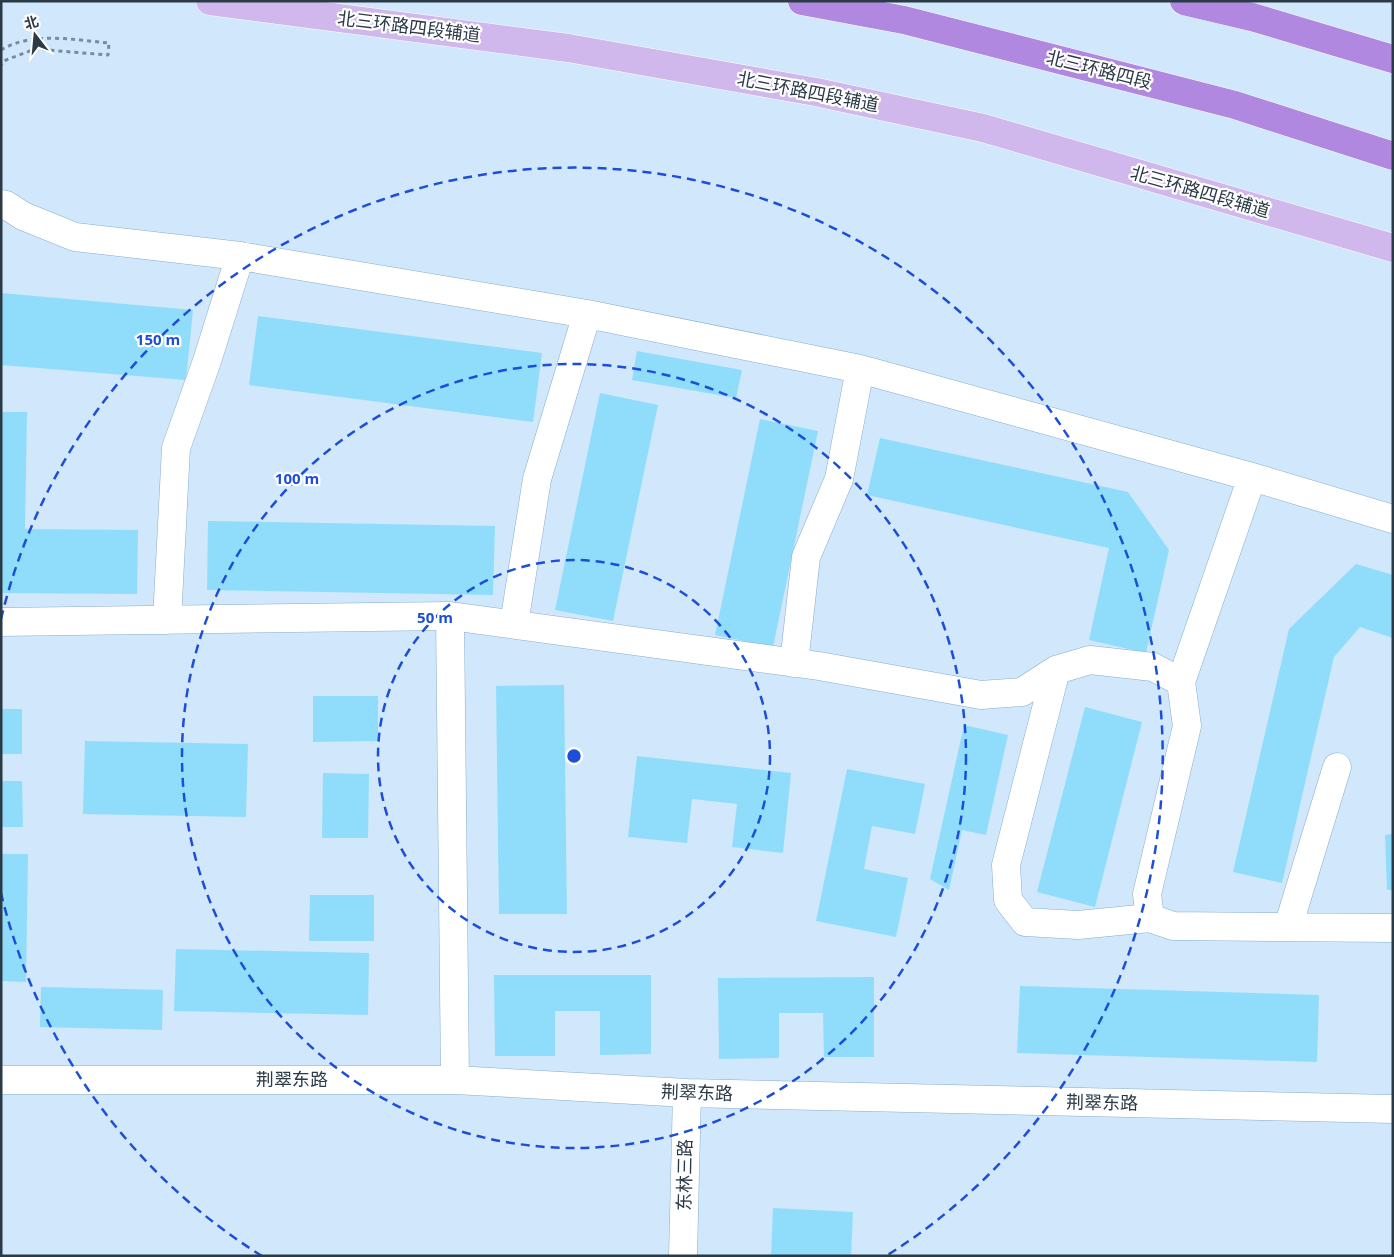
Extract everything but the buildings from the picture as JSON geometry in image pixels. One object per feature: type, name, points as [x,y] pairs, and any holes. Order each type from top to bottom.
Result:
[{"type":"highway","name":"北三环路四段","points":[[802,1],[904,20],[1235,105],[1393,156]]},
{"type":"highway","points":[[1184,1],[1252,16],[1393,59]]},
{"type":"highway","points":[[1320,37],[1393,47]]},
{"type":"main road","name":"北三环路四段辅道","points":[[210,1],[568,48],[816,92],[983,128],[1393,248]]},
{"type":"street","points":[[1,204],[6,204],[23,216],[75,237],[240,256],[587,314],[860,369],[1252,477],[1393,519]]},
{"type":"street","points":[[166,620],[176,448],[207,361],[240,256]]},
{"type":"street","points":[[514,624],[537,479],[587,314]]},
{"type":"street","points":[[794,663],[806,557],[839,479],[860,369]]},
{"type":"street","points":[[1150,918],[1147,894],[1187,726],[1181,682],[1252,477]]},
{"type":"street","points":[[450,616],[455,1080]]},
{"type":"street","points":[[1,622],[450,616],[794,663],[981,695],[1022,692],[1056,670],[1090,660],[1153,667],[1181,682]]},
{"type":"street","points":[[1056,670],[1006,864],[1008,900],[1024,922],[1078,925],[1150,918],[1173,926],[1393,928]]},
{"type":"street","points":[[1288,927],[1337,767]]},
{"type":"street","name":"荆翠东路","points":[[1,1080],[455,1080],[687,1093],[1393,1109]]},
{"type":"street","name":"东林三路","points":[[683,1256],[687,1093]]},
{"type":"path","points":[[1,50],[14,44],[38,38],[109,43],[108,55],[35,49],[6,60],[1,65]]}]
